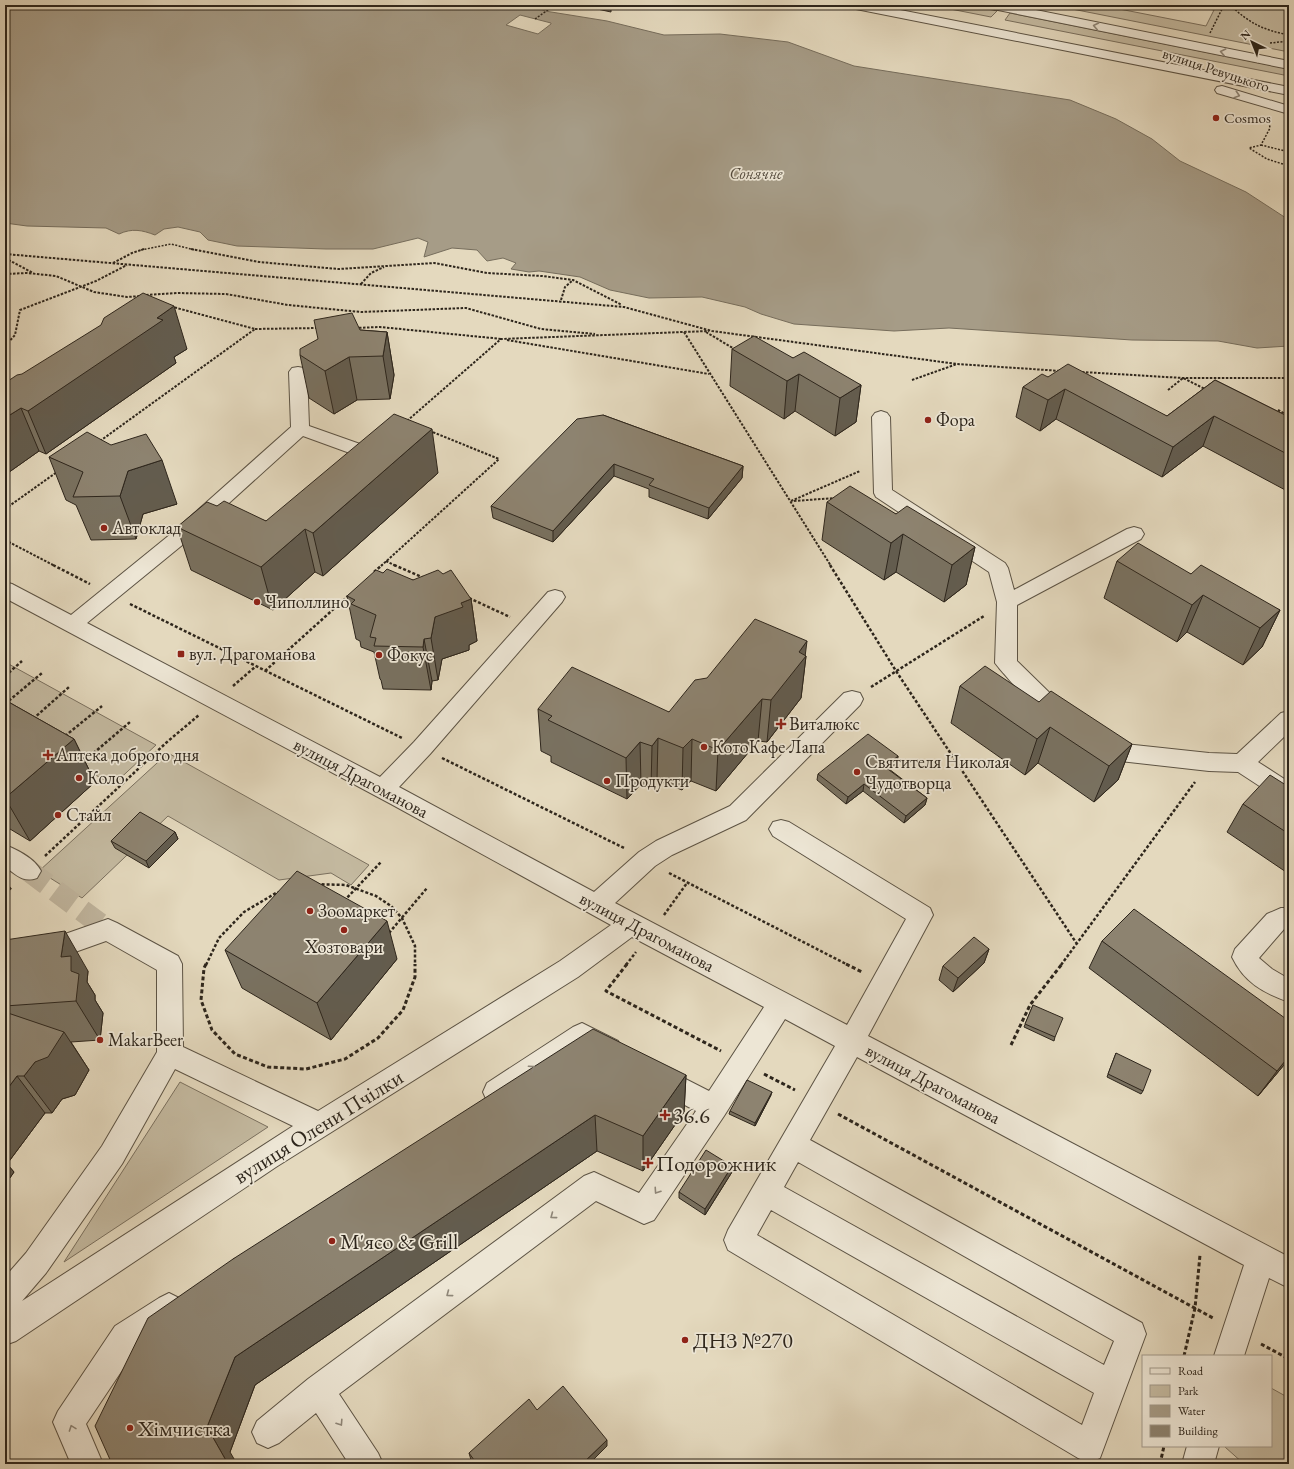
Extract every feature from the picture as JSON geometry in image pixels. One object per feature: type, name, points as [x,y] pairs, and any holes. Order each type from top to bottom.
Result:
[{"type":"street","name":"вулиця Ревуцького","points":[[856,5],[1289,91]]},
{"type":"street","name":"вулиця Ревуцького","points":[[993,5],[1289,65]]},
{"type":"street","name":"вулиця Ревуцького","points":[[1134,61],[1289,110]]},
{"type":"street","points":[[298,372],[300,429]]},
{"type":"street","points":[[881,417],[883,493],[998,568],[1007,602],[1006,663],[1053,710],[1120,752],[1209,762],[1242,763],[1289,794]]},
{"type":"street","points":[[300,429],[371,454],[351,473]]},
{"type":"street","points":[[71,625],[111,595],[215,506],[274,449],[300,429]]},
{"type":"street","points":[[215,506],[235,514]]},
{"type":"street","points":[[1007,602],[1134,534]]},
{"type":"street","name":"вулиця Драгоманова","points":[[5,589],[383,789],[781,1004],[1289,1273]]},
{"type":"street","points":[[383,789],[422,748],[555,597]]},
{"type":"street","points":[[596,905],[646,859],[664,848],[738,812],[852,699]]},
{"type":"street","points":[[1242,763],[1289,719]]},
{"type":"street","points":[[781,829],[921,915],[852,1041],[738,1240],[1089,1447],[1131,1334],[793,1145]]},
{"type":"street","points":[[5,855],[29,871]]},
{"type":"street","points":[[1289,918],[1281,918],[1276,921],[1244,956],[1246,962],[1254,970],[1277,986],[1289,991]]},
{"type":"street","name":"вулиця Олени Пчілки","points":[[5,1330],[318,1124],[569,969],[641,929]]},
{"type":"street","points":[[5,966],[108,930],[169,964],[170,1054],[112,1155],[36,1263],[5,1298]]},
{"type":"street","points":[[268,1432],[319,1390],[594,1186],[644,1210],[744,1062],[781,1004]]},
{"type":"street","points":[[476,1105],[582,1035],[714,1107]]},
{"type":"street","points":[[170,1054],[318,1124]]},
{"type":"street","points":[[766,1192],[1111,1386]]},
{"type":"street","points":[[1232,1343],[1261,1258]]},
{"type":"street","points":[[87,1464],[69,1422],[126,1337],[192,1293]]},
{"type":"street","points":[[319,1390],[367,1464]]},
{"type":"street","points":[[1198,1464],[1203,1447]]},
{"type":"path","points":[[535,19],[555,5]]},
{"type":"path","points":[[1208,36],[1224,5]]},
{"type":"path","points":[[1230,5],[1254,26],[1268,31],[1289,35]]},
{"type":"path","points":[[1283,5],[1289,6]]},
{"type":"path","points":[[1283,5],[1289,10]]},
{"type":"path","points":[[1261,145],[1270,128],[1268,123],[1270,119]]},
{"type":"path","points":[[1289,152],[1261,145],[1249,148],[1268,159],[1289,166]]},
{"type":"path","points":[[112,264],[132,253],[171,244],[207,253],[259,262],[338,269],[434,263],[487,273],[542,276],[573,280],[624,307]]},
{"type":"path","points":[[5,254],[561,300],[624,307],[712,331],[957,364],[1068,371]]},
{"type":"path","points":[[5,258],[35,274]]},
{"type":"path","points":[[5,346],[15,335],[20,310],[96,281],[129,264]]},
{"type":"path","points":[[361,284],[371,273],[386,266]]},
{"type":"path","points":[[5,274],[56,276],[94,292],[127,296],[141,300]]},
{"type":"path","points":[[561,300],[565,287],[573,280]]},
{"type":"path","points":[[127,296],[178,293],[226,294],[288,305],[361,312],[466,308],[541,329],[605,335]]},
{"type":"path","points":[[170,306],[255,329],[326,328]]},
{"type":"path","points":[[349,328],[380,327],[501,338],[709,374]]},
{"type":"path","points":[[95,444],[255,329]]},
{"type":"path","points":[[704,331],[737,350]]},
{"type":"path","points":[[413,424],[406,421],[501,338],[712,331]]},
{"type":"path","points":[[683,332],[791,501],[896,671],[1077,944]]},
{"type":"path","points":[[912,380],[957,364]]},
{"type":"path","points":[[1076,372],[1183,378],[1289,378]]},
{"type":"path","points":[[1168,390],[1183,378]]},
{"type":"path","points":[[1183,378],[1212,393]]},
{"type":"path","points":[[1278,410],[1289,416]]},
{"type":"path","points":[[369,577],[499,459],[428,430]]},
{"type":"path","points":[[791,501],[882,461]]},
{"type":"path","points":[[5,509],[63,468]]},
{"type":"path","points":[[791,501],[837,497]]},
{"type":"path","points":[[5,540],[111,595],[646,859],[687,883],[868,974]]},
{"type":"path","points":[[386,561],[429,580]]},
{"type":"path","points":[[265,671],[352,592]]},
{"type":"path","points":[[465,596],[529,626]]},
{"type":"path","points":[[852,699],[1007,602]]},
{"type":"path","points":[[5,676],[22,661]]},
{"type":"path","points":[[5,704],[42,673]]},
{"type":"path","points":[[29,723],[69,688]]},
{"type":"path","points":[[60,740],[102,706]]},
{"type":"path","points":[[82,764],[130,722]]},
{"type":"path","points":[[29,871],[167,742]]},
{"type":"path","points":[[1011,1045],[1030,1006],[1077,944],[1209,762]]},
{"type":"path","points":[[342,904],[381,862]]},
{"type":"path","points":[[687,883],[641,929],[606,991],[799,1092]]},
{"type":"path","points":[[311,884],[346,885],[377,896],[391,906],[402,918],[415,946],[415,978],[403,1010],[378,1038],[344,1059],[306,1069],[268,1067],[235,1054],[212,1030],[201,1000],[204,968],[219,938],[244,912],[276,893],[311,884]]},
{"type":"path","points":[[386,936],[427,888]]},
{"type":"path","points":[[834,1112],[1195,1308],[1232,1343],[1289,1360]]},
{"type":"path","points":[[1184,1355],[1195,1308],[1203,1228]]},
{"type":"path","points":[[1160,1464],[1164,1447]]},
{"type":"green space","points":[[930,5],[968,5],[997,11],[991,17]]},
{"type":"green space","points":[[1052,5],[1099,5],[1206,26],[1214,10],[1185,5],[1289,6],[1289,52]]},
{"type":"green space","points":[[1010,13],[1289,69],[1289,76],[1005,20]]},
{"type":"green space","points":[[5,662],[156,745],[113,785],[5,723]]},
{"type":"green space","points":[[168,753],[369,865],[351,885],[331,873],[279,880],[168,816],[82,898],[39,871]]},
{"type":"green space","points":[[180,1082],[268,1127],[64,1262]]},
{"type":"green space","points":[[1272,1389],[1289,1398],[1289,1464],[1244,1464],[1225,1447],[1272,1447]]},
{"type":"water","name":"Сонячне","points":[[5,5],[533,5],[545,11],[607,21],[664,35],[720,34],[788,42],[854,66],[1070,100],[1116,119],[1152,139],[1180,161],[1246,192],[1289,220],[1289,346],[1257,348],[1218,341],[1132,340],[949,328],[894,331],[794,324],[761,314],[745,307],[702,297],[649,298],[610,290],[580,277],[539,271],[529,272],[511,269],[516,263],[503,258],[487,261],[477,250],[452,248],[424,257],[428,242],[418,238],[373,249],[237,246],[208,240],[200,232],[178,227],[164,229],[155,235],[137,230],[119,234],[106,228],[27,226],[5,223]],"holes":[[[520,15],[551,23],[538,34],[506,25]]]},
{"type":"building","points":[[143,293],[174,306],[157,318],[163,320],[28,411],[21,408],[5,418],[5,383],[101,325],[104,318]]},
{"type":"building","points":[[352,313],[360,330],[387,332],[383,356],[349,357],[325,371],[300,355],[300,349],[318,339],[314,320]]},
{"type":"building","points":[[754,336],[793,358],[804,352],[861,385],[840,398],[799,374],[787,381],[732,349]]},
{"type":"building","points":[[1068,364],[1167,416],[1215,380],[1289,417],[1289,455],[1214,416],[1173,447],[1065,389],[1048,400],[1023,387],[1042,374],[1048,377]]},
{"type":"building","points":[[394,414],[432,429],[313,533],[305,529],[261,567],[177,527],[207,502],[217,506],[224,501],[266,521]]},
{"type":"building","points":[[603,415],[743,466],[709,508],[649,485],[654,479],[614,464],[553,531],[491,506],[577,419]]},
{"type":"building","points":[[87,432],[111,445],[146,434],[162,460],[128,471],[120,496],[73,497],[83,472],[49,457]]},
{"type":"building","points":[[850,486],[896,514],[907,506],[975,547],[952,565],[903,534],[891,543],[827,502]]},
{"type":"building","points":[[1138,543],[1191,574],[1201,565],[1280,610],[1260,628],[1203,595],[1192,605],[1117,561]]},
{"type":"building","points":[[387,569],[413,580],[438,570],[443,574],[451,570],[471,599],[461,603],[463,607],[435,617],[431,638],[424,639],[423,647],[374,646],[376,638],[370,637],[376,615],[351,604],[355,600],[347,596],[376,570],[383,573]]},
{"type":"building","points":[[755,619],[807,641],[799,652],[806,656],[771,700],[762,699],[718,750],[692,739],[683,748],[658,738],[652,746],[640,742],[626,758],[548,720],[552,716],[538,709],[572,667],[669,712],[695,680],[707,678]]},
{"type":"building","points":[[985,666],[1039,702],[1051,691],[1132,744],[1109,766],[1050,727],[1037,739],[960,686]]},
{"type":"building","points":[[5,700],[74,739],[5,798]]},
{"type":"building","points":[[868,734],[898,756],[885,767],[927,798],[906,816],[864,784],[848,797],[818,774]]},
{"type":"building","points":[[1270,775],[1289,787],[1289,834],[1243,804]]},
{"type":"building","points":[[140,812],[175,832],[146,861],[111,841]]},
{"type":"building","points":[[297,871],[387,921],[317,1003],[225,950]]},
{"type":"building","points":[[1134,909],[1289,1021],[1289,1056],[1277,1071],[1102,941]]},
{"type":"building","points":[[65,931],[61,957],[71,956],[71,971],[79,974],[76,1001],[5,1006],[5,940]]},
{"type":"building","points":[[974,937],[989,949],[958,978],[943,966]]},
{"type":"building","points":[[1033,1005],[1063,1018],[1055,1037],[1025,1024]]},
{"type":"building","points":[[5,1012],[64,1032],[48,1057],[35,1062],[24,1076],[17,1076],[5,1092]]},
{"type":"building","points":[[593,1029],[686,1075],[643,1136],[595,1115],[235,1357],[207,1427],[228,1464],[112,1464],[95,1426],[148,1318],[233,1259]]},
{"type":"building","points":[[1116,1053],[1151,1070],[1143,1091],[1108,1074]]},
{"type":"building","points":[[747,1080],[772,1092],[755,1123],[730,1111]]},
{"type":"building","points":[[706,1150],[732,1166],[705,1209],[679,1192]]},
{"type":"building","points":[[563,1386],[607,1440],[582,1464],[477,1464],[469,1453],[529,1399],[537,1410]]},
{"type":"tunnel","points":[[29,871],[108,930]]},
{"type":"place","name":"Cosmos","points":[[1216,118]]},
{"type":"place","name":"Фора","points":[[928,420]]},
{"type":"place","name":"Автоклад","points":[[104,528]]},
{"type":"place","name":"Чиполлино","points":[[257,602]]},
{"type":"place","name":"вул. Драгоманова","points":[[181,654]]},
{"type":"place","name":"Фокус","points":[[379,655]]},
{"type":"place","name":"Виталюкс","points":[[781,724]]},
{"type":"place","name":"КотоКафе Лапа","points":[[704,747]]},
{"type":"place","name":"Аптека доброго дня","points":[[48,755]]},
{"type":"place","name":"Святителя Николая Чудотворца","points":[[857,772]]},
{"type":"place","name":"Коло","points":[[79,778]]},
{"type":"place","name":"Продукти","points":[[607,781]]},
{"type":"place","name":"Стайл","points":[[58,815]]},
{"type":"place","name":"Зоомаркет","points":[[310,911]]},
{"type":"place","name":"Хозтовари","points":[[344,930]]},
{"type":"place","name":"MakarBeer","points":[[100,1040]]},
{"type":"place","name":"36.6","points":[[665,1115]]},
{"type":"place","name":"Подорожник","points":[[648,1163]]},
{"type":"place","name":"М'ясо & Grill","points":[[332,1241]]},
{"type":"place","name":"ДНЗ №270","points":[[685,1340]]},
{"type":"place","name":"Хімчистка","points":[[130,1428]]}]
